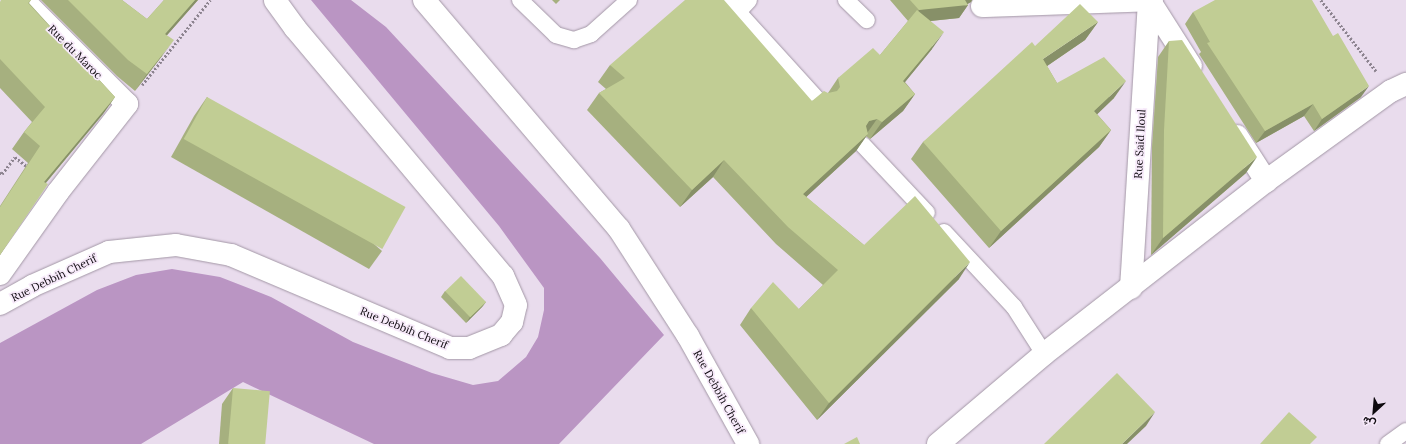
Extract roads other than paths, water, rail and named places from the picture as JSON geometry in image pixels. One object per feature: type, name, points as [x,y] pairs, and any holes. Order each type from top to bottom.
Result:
[{"type":"street","name":"Rue du Maroc","points":[[0,274],[58,192],[127,104],[23,0]]},
{"type":"street","name":"Rue Debbih Cherif","points":[[0,304],[32,286],[109,252],[176,244],[231,256],[450,348],[469,348],[490,342],[501,335],[512,322],[516,305],[503,276],[295,28],[275,0]]},
{"type":"street","name":"Rue Debbih Cherif","points":[[424,0],[619,229],[688,336],[748,444]]},
{"type":"street","points":[[982,6],[1150,0],[1201,81]]},
{"type":"street","name":"Rue Said Iloul","points":[[1131,288],[1150,0]]},
{"type":"street","points":[[938,444],[1044,354],[1131,288],[1266,181],[1398,87]]},
{"type":"street","points":[[1227,121],[1266,181]]},
{"type":"lane","points":[[520,0],[556,35],[574,40],[591,34],[629,0]]},
{"type":"lane","points":[[749,0],[733,6],[819,101]]},
{"type":"lane","points":[[846,0],[867,20]]},
{"type":"lane","points":[[863,145],[1014,307],[1044,354]]},
{"type":"lane","points":[[1388,444],[1406,431]]}]
